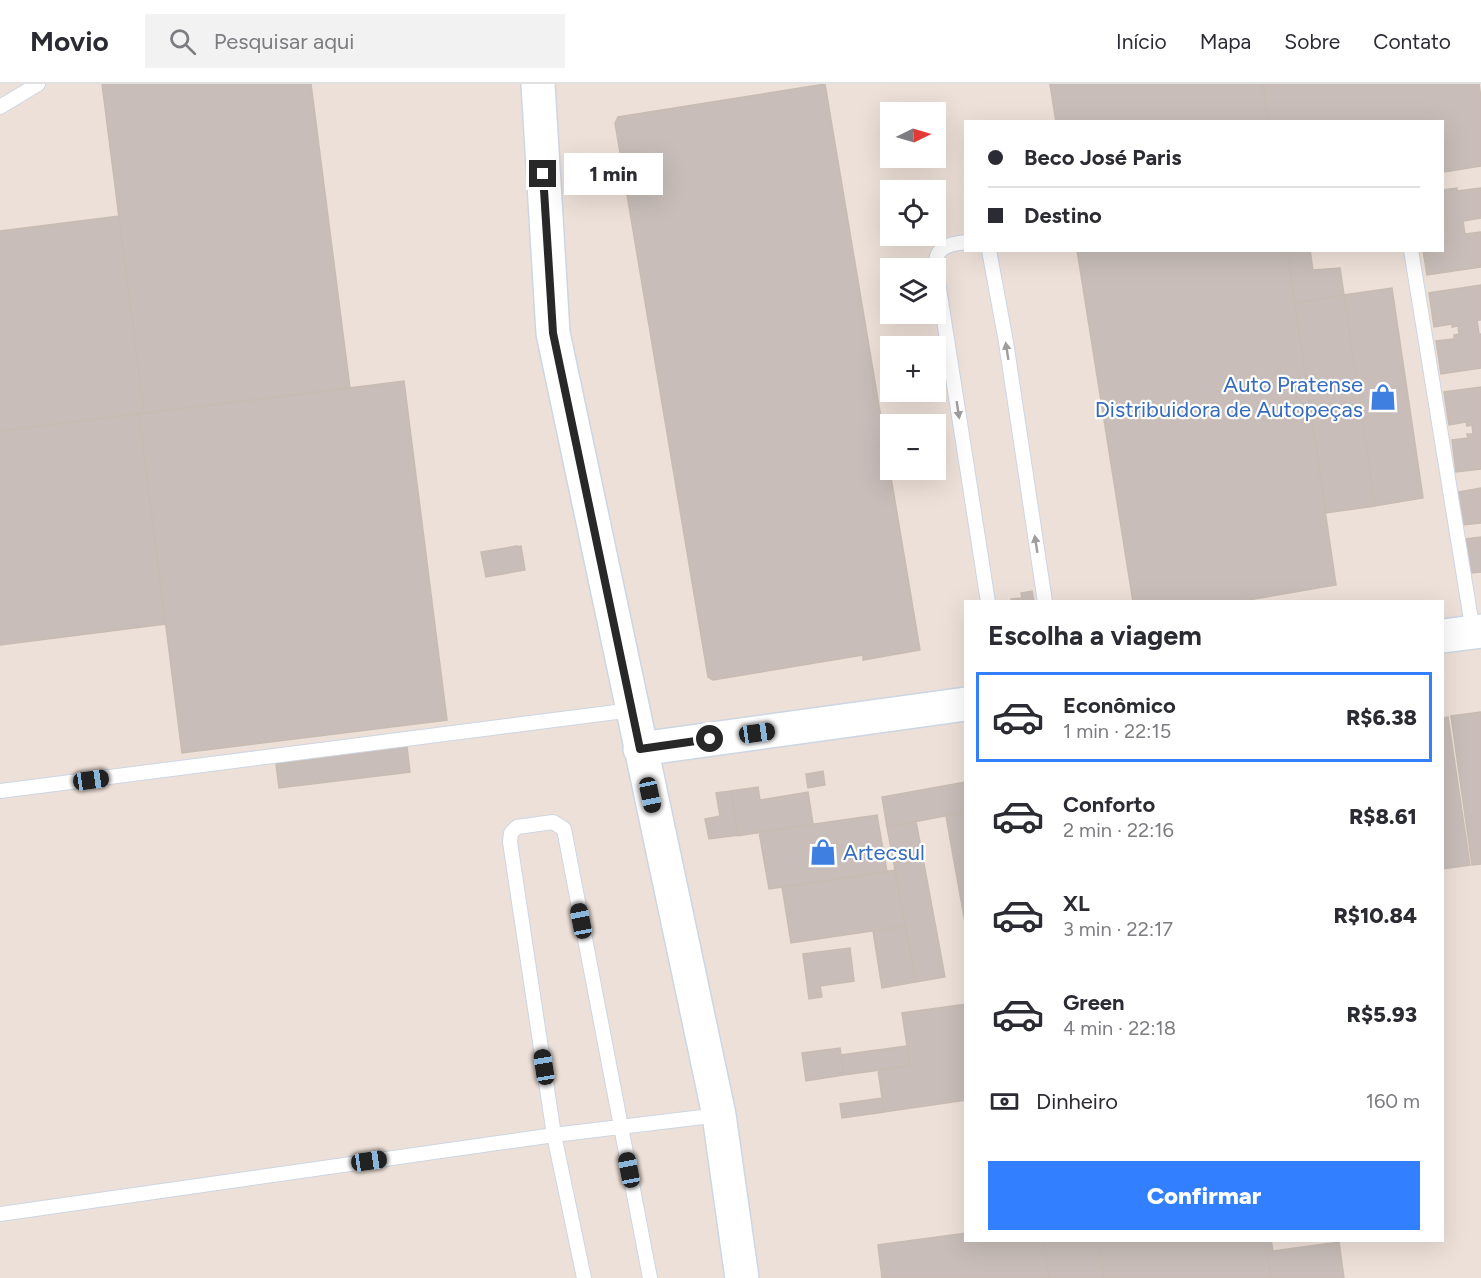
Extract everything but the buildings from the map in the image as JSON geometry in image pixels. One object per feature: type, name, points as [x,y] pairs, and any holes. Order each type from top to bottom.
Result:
[{"type":"main road","points":[[538,84],[553,333],[719,1115],[742,1278]]},
{"type":"main road","points":[[640,749],[964,704]]},
{"type":"lane","points":[[0,107],[38,84]]},
{"type":"lane","points":[[936,258],[942,247],[947,244],[964,242]]},
{"type":"lane","points":[[989,252],[1006,342],[1045,600]]},
{"type":"lane","points":[[1411,252],[1466,633]]},
{"type":"lane","points":[[945,324],[988,600]]},
{"type":"lane","points":[[0,791],[632,710]]},
{"type":"lane","points":[[584,1278],[554,1135],[510,842],[511,833],[517,827],[553,822],[564,829],[650,1278]]},
{"type":"lane","points":[[0,1214],[554,1135],[719,1115]]},
{"type":"place","name":"Auto Pratense Distribuidora de Autopeças","points":[[1383,397]]},
{"type":"place","name":"Artecsul","points":[[823,852]]},
{"type":"route","points":[[543,174],[553,333],[640,749],[710,739]]}]
